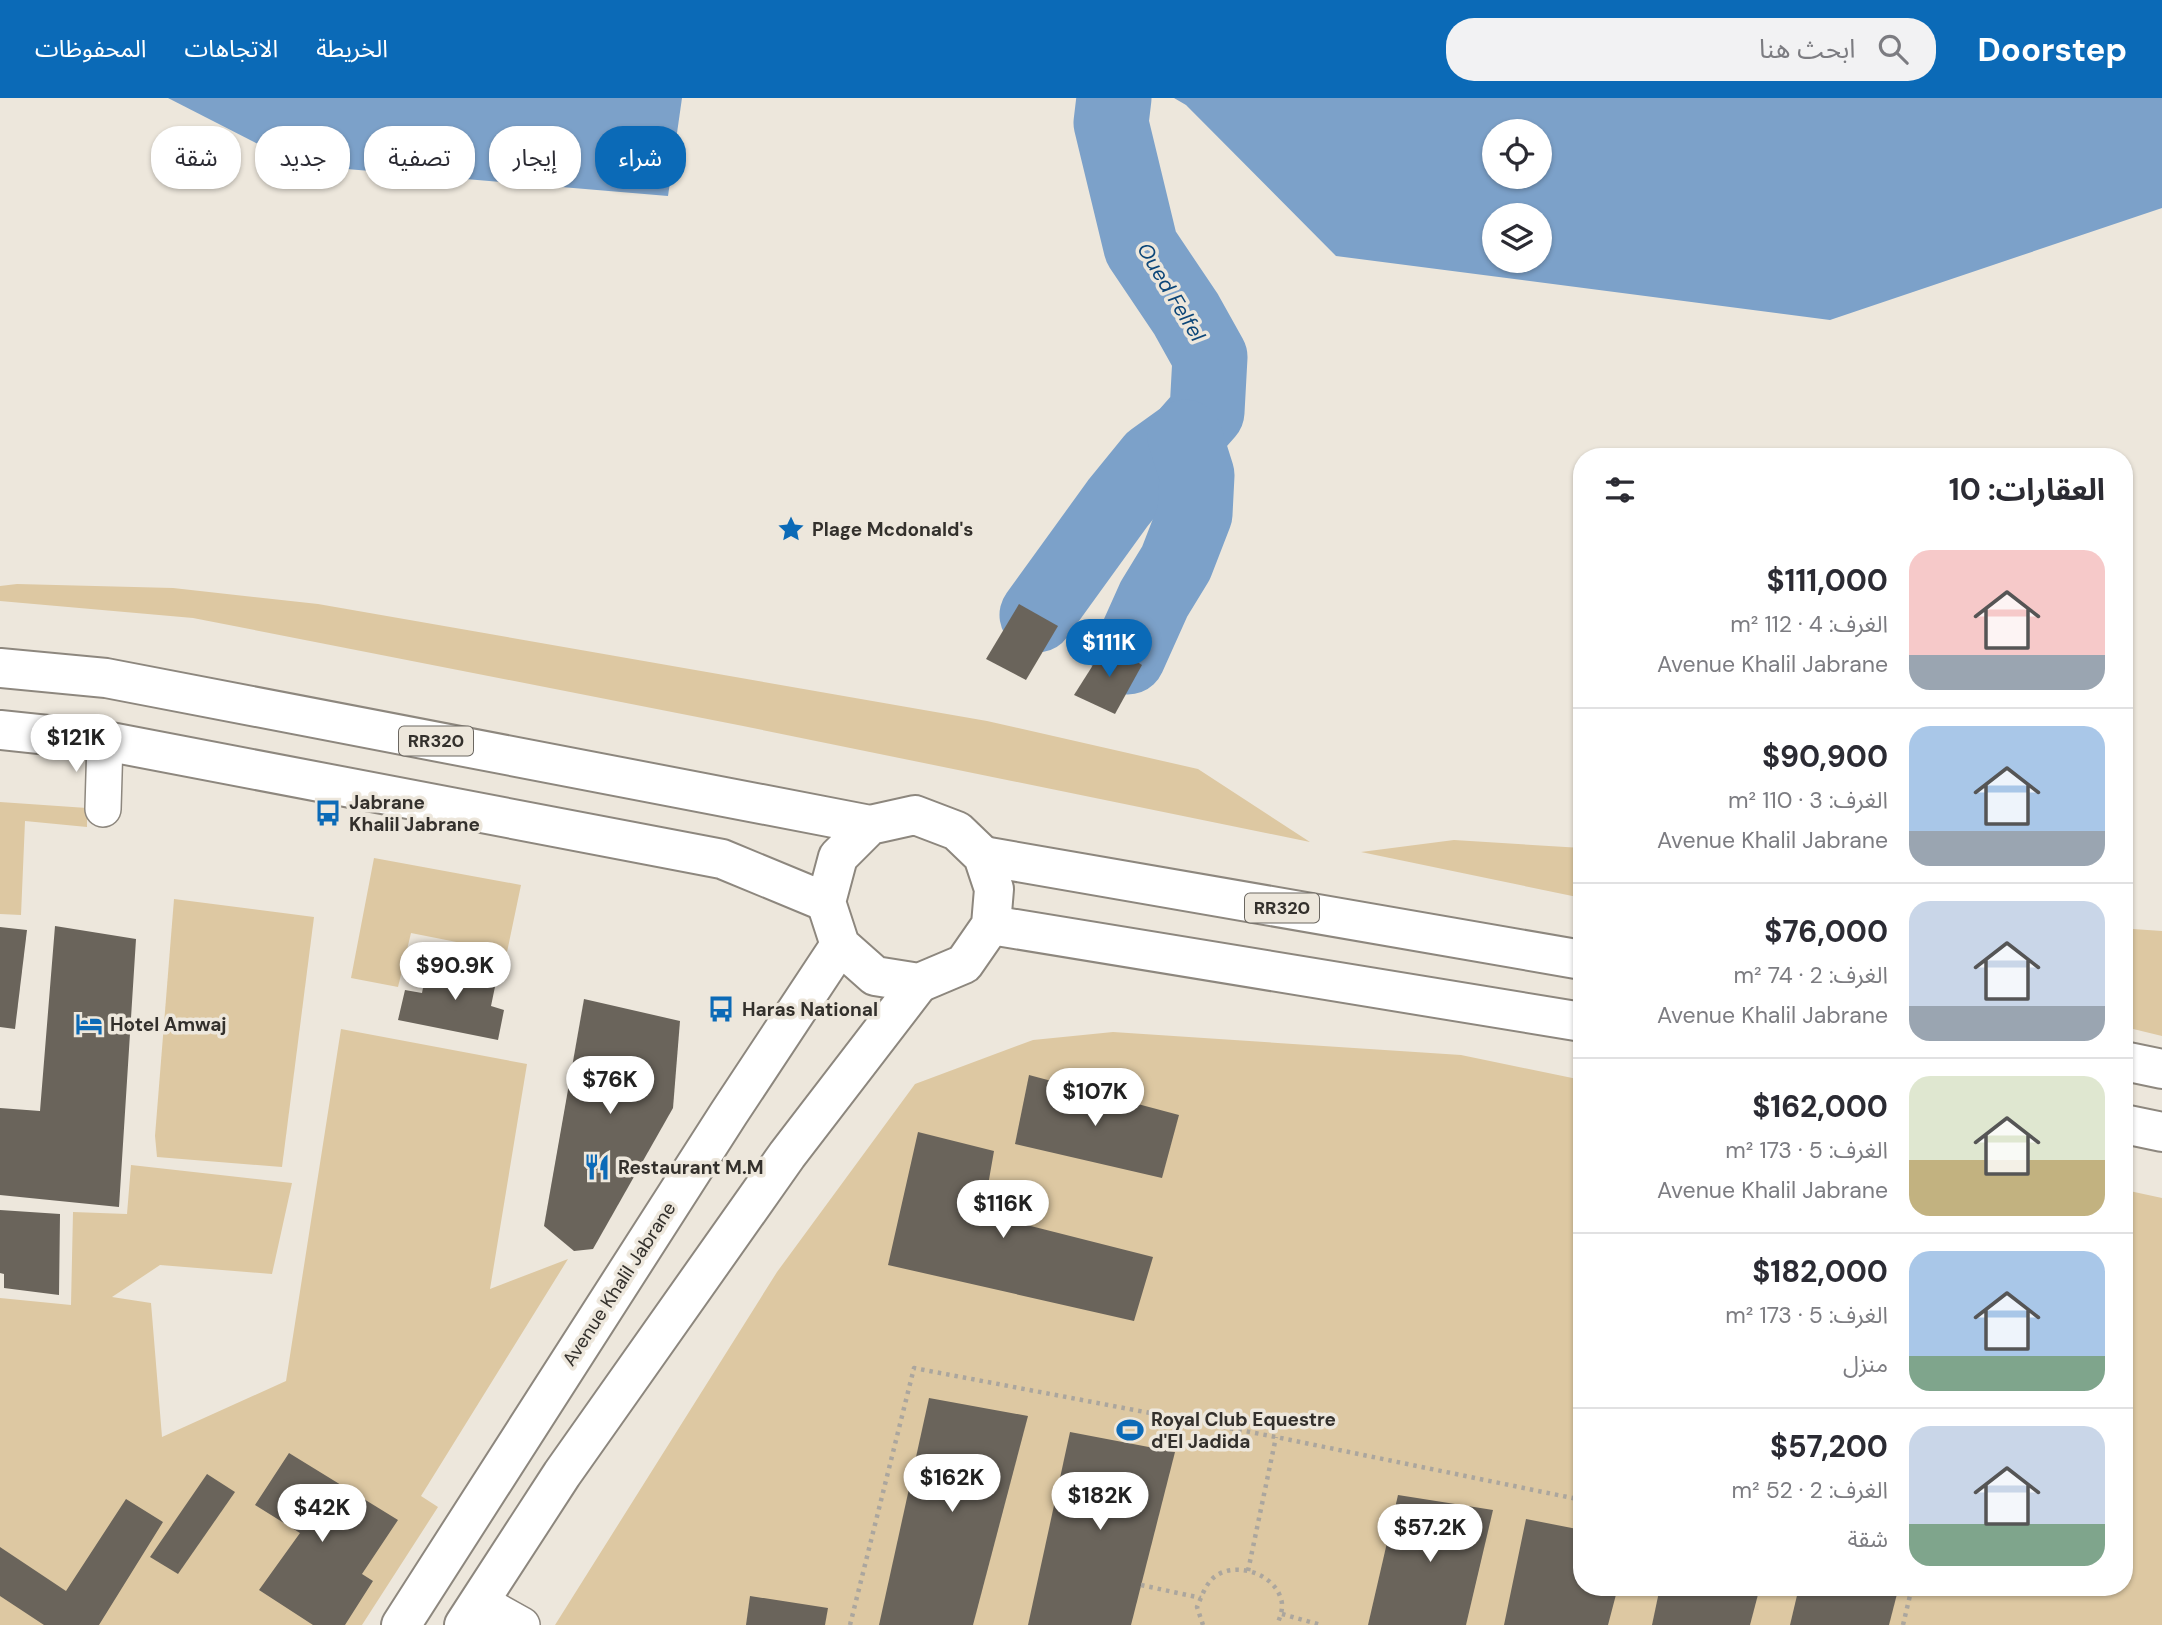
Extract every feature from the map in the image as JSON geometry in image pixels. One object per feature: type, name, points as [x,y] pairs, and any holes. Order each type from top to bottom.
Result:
[{"type":"main road","name":"RR320","points":[[0,668],[106,678],[870,825],[915,816],[957,831],[983,856],[994,889],[991,925],[964,964],[919,983]]},
{"type":"main road","points":[[0,730],[105,741],[722,859],[826,902]]},
{"type":"main road","points":[[472,1613],[562,1474],[787,1155],[919,983],[875,976],[840,945],[826,902],[838,857],[870,825]]},
{"type":"main road","name":"RR320","points":[[983,856],[1573,958]]},
{"type":"main road","points":[[991,925],[1573,1020]]},
{"type":"main road","name":"Avenue Khalil Jabrane","points":[[401,1625],[729,1113],[840,945]]},
{"type":"main road","points":[[2133,1063],[2162,1069]]},
{"type":"main road","points":[[2133,1126],[2162,1132]]},
{"type":"street","points":[[103,809],[105,741]]},
{"type":"street","points":[[472,1613],[522,1625]]},
{"type":"path","points":[[850,1625],[914,1368],[1276,1437],[1573,1498]]},
{"type":"path","points":[[1248,1571],[1276,1437]]},
{"type":"path","points":[[1203,1625],[1197,1607],[1205,1588],[1217,1575],[1236,1568],[1255,1572],[1271,1583],[1281,1598],[1282,1614],[1277,1625]]},
{"type":"path","points":[[1141,1585],[1201,1598]]},
{"type":"path","points":[[1903,1625],[1910,1596]]},
{"type":"path","points":[[1282,1614],[1321,1625]]},
{"type":"shaded area","points":[[17,584],[173,588],[318,604],[987,721],[1198,769],[1310,842],[743,726],[193,618],[0,601],[0,586]]},
{"type":"shaded area","points":[[0,802],[87,808],[87,827],[25,821],[21,915],[0,914]]},
{"type":"shaded area","points":[[1454,840],[1573,847],[1573,896],[1361,852]]},
{"type":"shaded area","points":[[374,858],[521,885],[507,952],[411,933],[398,987],[351,978]]},
{"type":"shaded area","points":[[174,899],[314,917],[282,1167],[157,1157],[155,1136]]},
{"type":"shaded area","points":[[2133,929],[2162,931],[2162,1036],[2133,1029]]},
{"type":"shaded area","points":[[341,1029],[527,1064],[490,1289],[568,1259],[421,1496],[438,1507],[362,1625],[0,1625],[0,1298],[71,1305],[73,1212],[127,1214],[131,1165],[292,1183],[272,1274],[160,1265],[112,1297],[151,1303],[162,1437],[286,1381]]},
{"type":"shaded area","name":"Royal Club Equestre d'El Jadida","points":[[1113,1032],[1461,1055],[1573,1078],[1573,1596],[2133,1596],[2133,1192],[2162,1198],[2162,1625],[555,1625],[777,1272],[915,1084],[1033,1040]]},
{"type":"water","points":[[168,98],[682,98],[678,126],[595,126],[595,189],[669,189],[668,196],[581,189],[581,126],[489,126],[489,181],[475,180],[475,126],[364,126],[364,170],[350,169],[350,126],[255,126],[255,142],[241,135],[241,126],[223,126]]},
{"type":"water","points":[[1174,98],[2162,98],[2162,208],[1830,320],[1336,256],[1186,105]]},
{"type":"building","points":[[1019,604],[1058,626],[1026,680],[986,659]]},
{"type":"building","points":[[1107,643],[1142,665],[1115,714],[1074,695]]},
{"type":"building","name":"Hotel Amwaj","points":[[55,926],[136,939],[119,1207],[0,1195],[0,1108],[40,1111]]},
{"type":"building","points":[[0,927],[27,930],[15,1029],[0,1027]]},
{"type":"building","points":[[428,962],[497,977],[491,1006],[504,1010],[498,1040],[398,1020],[405,990],[422,993]]},
{"type":"building","name":"Restaurant M.M","points":[[584,999],[680,1021],[673,1108],[593,1249],[574,1251],[544,1226]]},
{"type":"building","points":[[1029,1075],[1179,1115],[1162,1178],[1015,1144]]},
{"type":"building","points":[[918,1132],[994,1151],[983,1214],[1153,1257],[1134,1321],[888,1265]]},
{"type":"building","points":[[0,1210],[60,1214],[59,1295],[4,1288],[4,1274],[0,1273]]},
{"type":"building","points":[[929,1398],[1028,1416],[973,1625],[879,1625]]},
{"type":"building","points":[[1070,1432],[1175,1452],[1131,1625],[1028,1625]]},
{"type":"building","points":[[289,1453],[398,1520],[362,1574],[373,1581],[345,1625],[313,1625],[259,1590],[300,1533],[255,1505]]},
{"type":"building","points":[[207,1474],[235,1492],[178,1574],[150,1557]]},
{"type":"building","points":[[1398,1495],[1493,1510],[1466,1625],[1368,1625]]},
{"type":"building","points":[[126,1499],[163,1522],[99,1625],[44,1625],[0,1596],[0,1547],[66,1591]]},
{"type":"building","points":[[1526,1519],[1573,1528],[1573,1596],[1616,1596],[1608,1625],[1504,1625]]},
{"type":"building","points":[[750,1596],[828,1608],[825,1625],[746,1625]]},
{"type":"building","points":[[1658,1596],[1758,1596],[1750,1625],[1652,1625]]},
{"type":"building","points":[[1797,1596],[1896,1596],[1889,1625],[1790,1625]]},
{"type":"waterway","name":"Oued Felfel","points":[[1037,615],[1118,503],[1153,460],[1185,437],[1207,412],[1210,357],[1186,314],[1141,247],[1111,123],[1114,98]]},
{"type":"waterway","name":"Oued Felfel","points":[[1128,657],[1154,599],[1176,563],[1195,514],[1197,475],[1185,437]]},
{"type":"place","name":"Plage Mcdonald's","points":[[791,529]]},
{"type":"place","name":"Jabrane Khalil Jabrane","points":[[328,813]]},
{"type":"place","name":"Haras National","points":[[721,1009]]},
{"type":"place","name":"Hotel Amwaj","points":[[89,1024]]},
{"type":"place","name":"Restaurant M.M","points":[[597,1167]]},
{"type":"place","name":"Royal Club Equestre d'El Jadida","points":[[1130,1430]]}]
